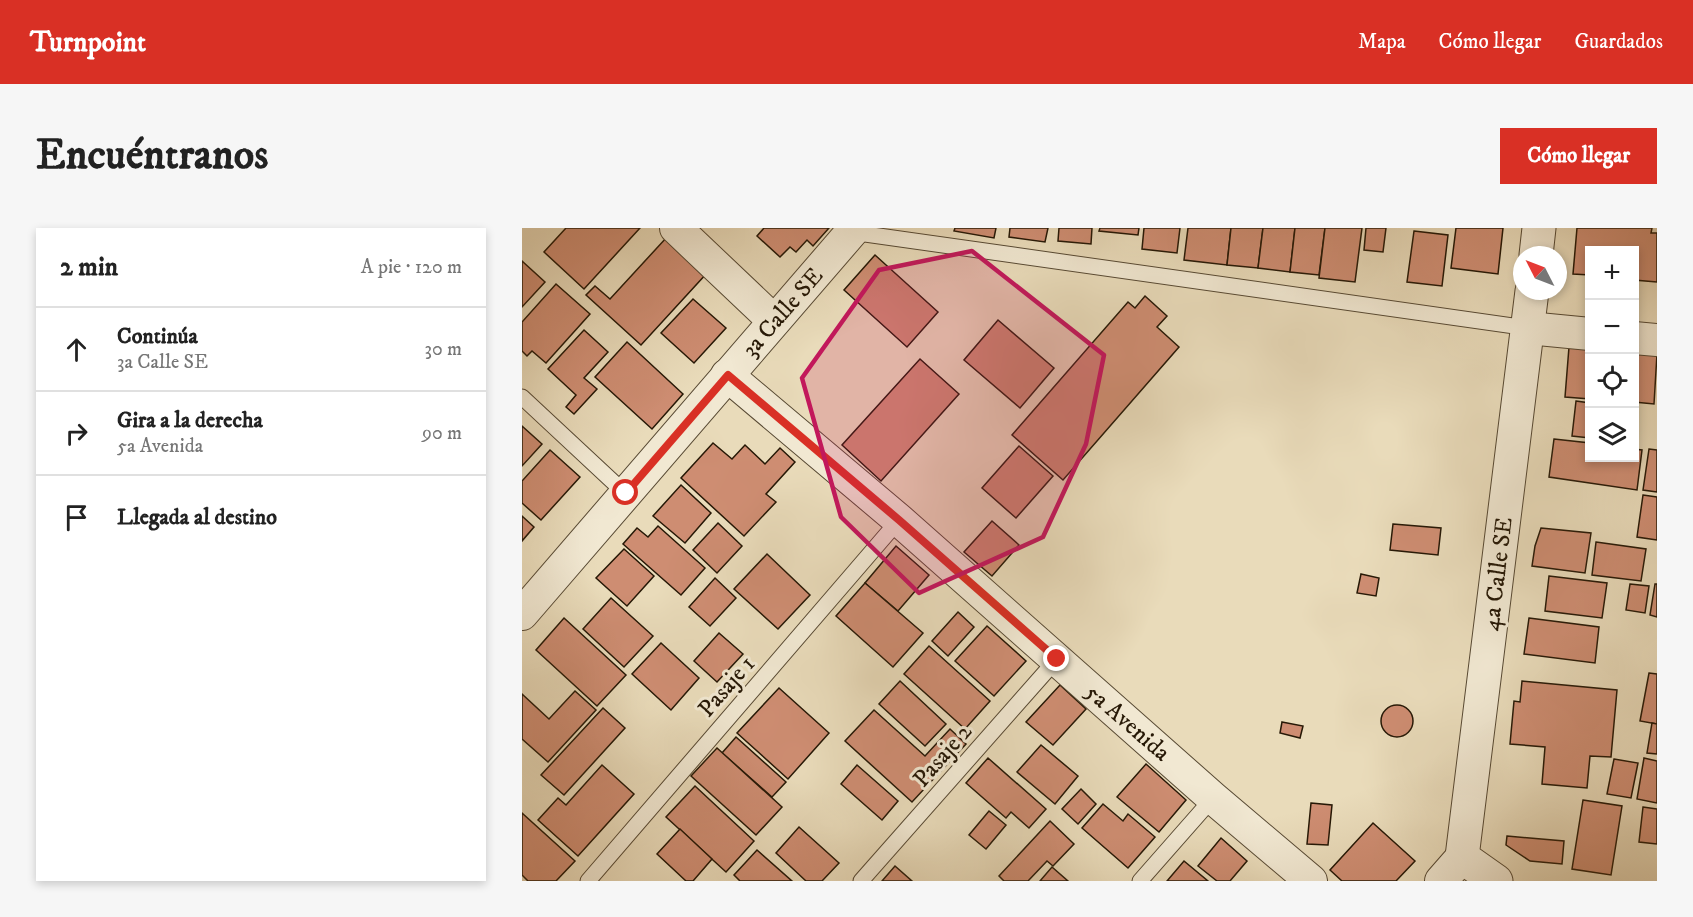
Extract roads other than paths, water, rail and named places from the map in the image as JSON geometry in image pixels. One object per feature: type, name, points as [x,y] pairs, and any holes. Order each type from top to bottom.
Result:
[{"type":"street","points":[[676,228],[774,321]]},
{"type":"street","points":[[1537,246],[1539,228]]},
{"type":"street","name":"3a Calle SE","points":[[522,614],[853,230]]},
{"type":"street","name":"4a Calle SE","points":[[1452,869],[1531,300]]},
{"type":"street","points":[[1528,328],[1585,334]]},
{"type":"street","points":[[1639,338],[1657,340]]},
{"type":"street","name":"5a Avenida","points":[[728,375],[899,520],[1213,798],[1311,881]]},
{"type":"street","points":[[1452,869],[1496,881]]},
{"type":"lane","points":[[853,230],[1528,328]]},
{"type":"lane","points":[[522,397],[626,493]]},
{"type":"lane","name":"Pasaje 1","points":[[588,881],[899,520]]},
{"type":"lane","name":"Pasaje 2","points":[[861,881],[1057,659]]},
{"type":"lane","points":[[1140,881],[1213,798]]}]
